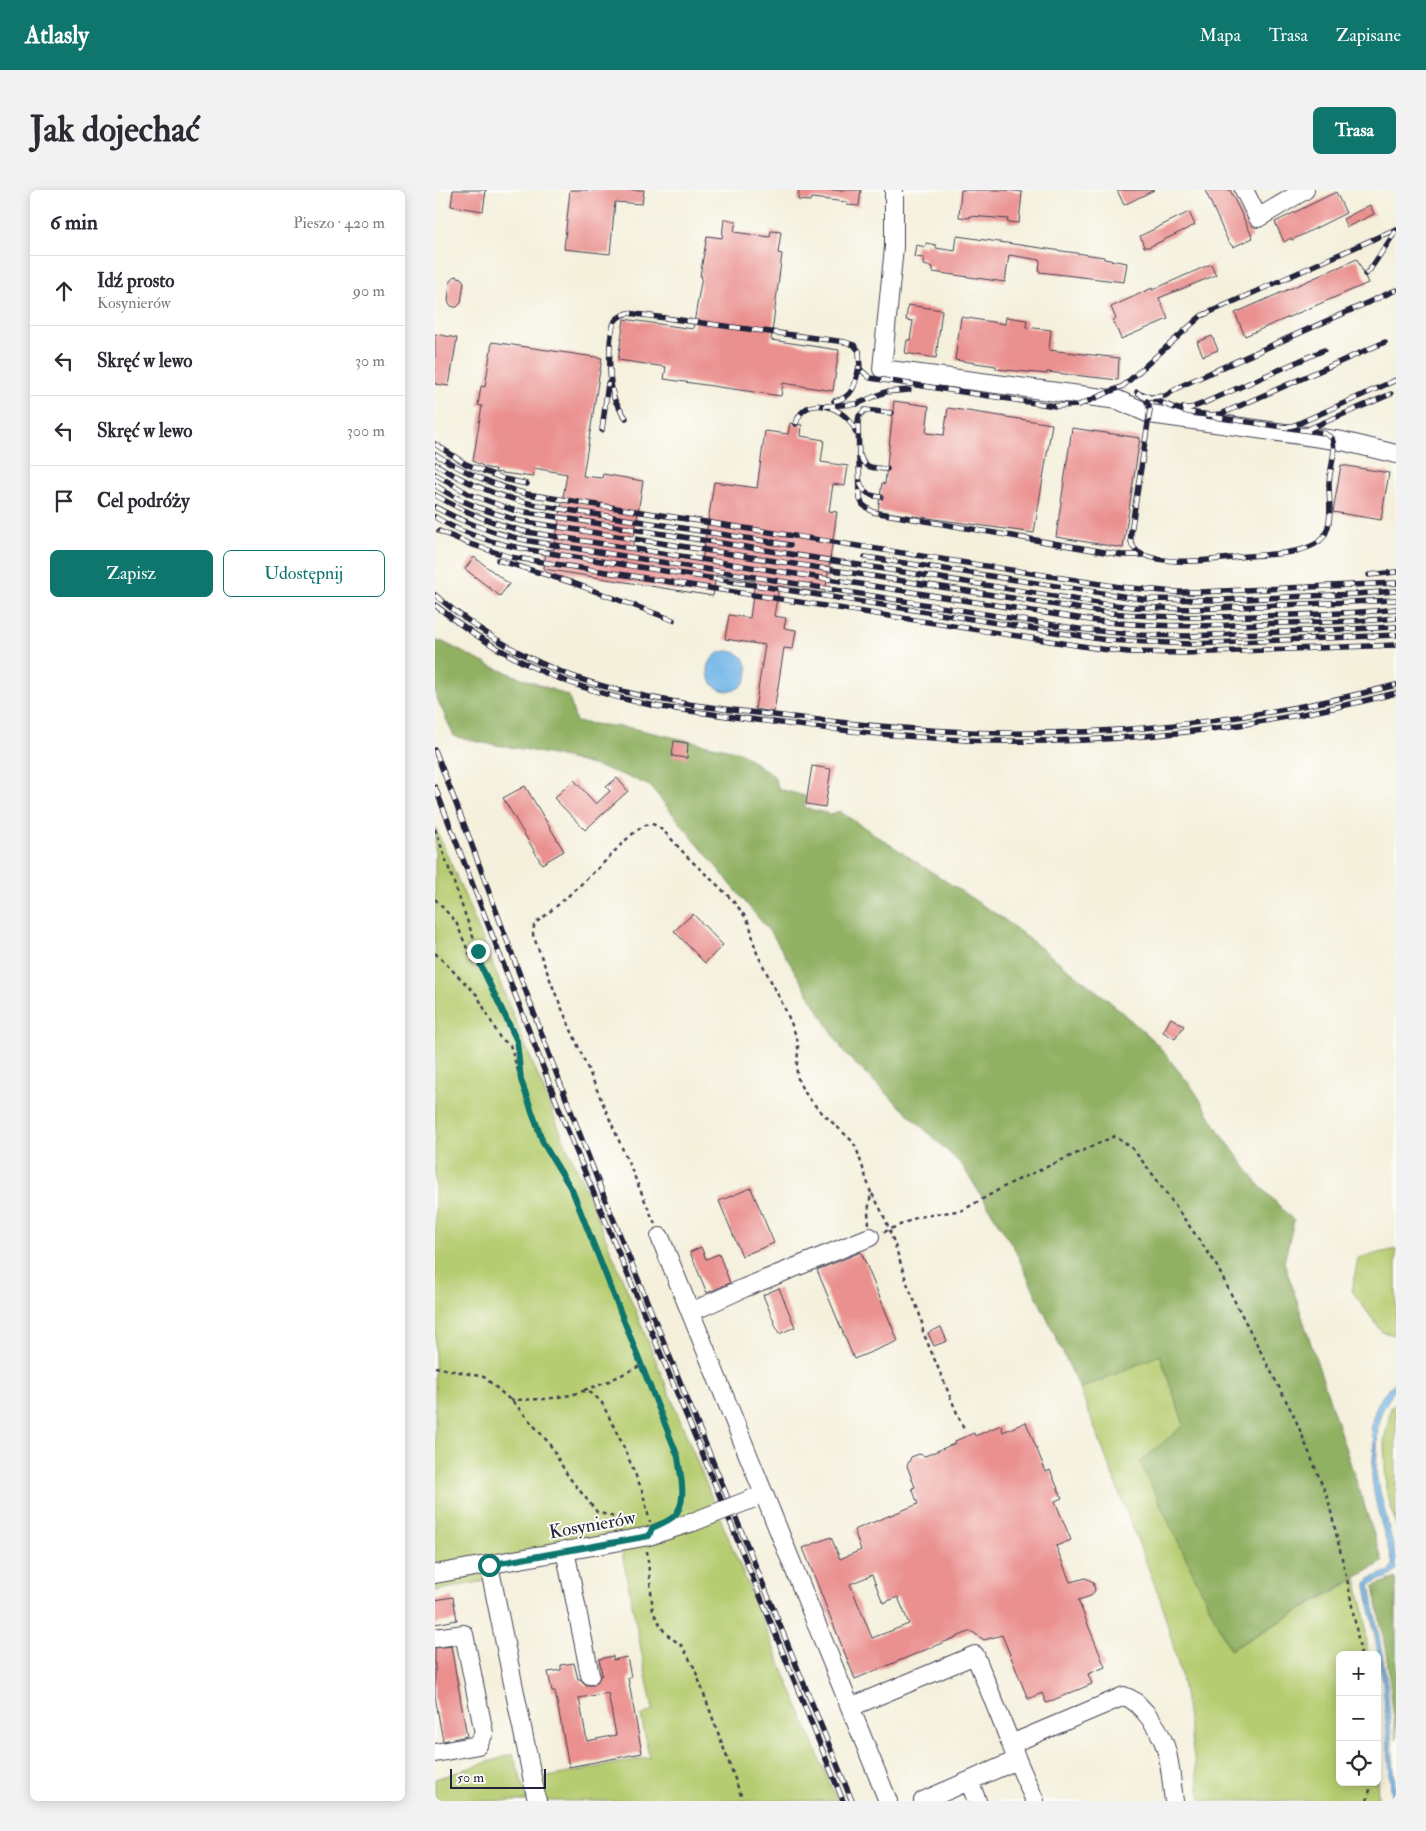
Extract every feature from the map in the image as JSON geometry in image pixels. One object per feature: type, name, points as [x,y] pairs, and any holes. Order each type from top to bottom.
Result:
[{"type":"street","points":[[894,190],[895,247],[882,369],[1118,400],[1150,414],[1342,442],[1396,454]]},
{"type":"street","points":[[1244,190],[1258,218],[1305,190]]},
{"type":"street","points":[[660,1237],[691,1312],[758,1497],[851,1707],[889,1801]]},
{"type":"street","points":[[691,1312],[744,1288],[870,1237]]},
{"type":"street","name":"Kosynierów","points":[[435,1574],[565,1550],[646,1529],[693,1522],[758,1497]]},
{"type":"street","points":[[565,1550],[590,1675]]},
{"type":"street","points":[[489,1565],[537,1801]]},
{"type":"street","points":[[435,1638],[464,1634],[484,1732],[478,1745],[435,1753]]},
{"type":"street","points":[[851,1707],[975,1655],[1035,1801]]},
{"type":"street","points":[[923,1801],[969,1781],[1014,1752],[1123,1696],[1131,1698],[1149,1717],[1163,1738],[1167,1748],[1174,1801]]},
{"type":"street","points":[[969,1781],[977,1801]]},
{"type":"path","points":[[660,1237],[555,995],[533,936],[534,926],[538,920],[594,872],[626,840],[649,824],[657,825],[718,886],[745,916],[752,928],[753,942],[757,953],[789,1018],[797,1039],[799,1055],[797,1074],[799,1084],[811,1101],[856,1147],[871,1193],[890,1229],[907,1282],[922,1318],[923,1332],[965,1432]]},
{"type":"path","points":[[435,829],[478,951],[481,966],[517,1041],[521,1080]]},
{"type":"path","points":[[435,899],[456,922],[471,958],[481,966]]},
{"type":"path","points":[[435,953],[477,995],[500,1038],[511,1046],[543,1143],[572,1190],[678,1457],[682,1486],[681,1505],[674,1516]]},
{"type":"path","points":[[871,1193],[868,1212],[870,1237],[918,1216],[963,1210],[1009,1184],[1115,1136],[1132,1148],[1214,1261],[1295,1418],[1328,1499],[1348,1584],[1360,1651]]},
{"type":"path","points":[[510,1400],[546,1399],[571,1395],[605,1383],[642,1365]]},
{"type":"path","points":[[435,1367],[484,1377],[510,1400],[549,1443],[568,1476],[597,1512],[646,1529]]},
{"type":"path","points":[[583,1391],[591,1393],[601,1401],[642,1490],[653,1612],[665,1633],[682,1646],[693,1667],[743,1801]]},
{"type":"path","points":[[1367,1801],[1371,1786]]},
{"type":"green space","points":[[435,641],[443,642],[490,666],[569,696],[576,722],[631,728],[740,752],[774,776],[779,789],[805,796],[805,808],[831,814],[839,811],[1005,920],[1108,1000],[1156,1043],[1194,1090],[1219,1131],[1258,1184],[1294,1221],[1284,1262],[1383,1562],[1230,1650],[1140,1462],[1184,1425],[1160,1355],[1080,1389],[1014,1248],[962,1165],[845,1054],[774,937],[650,786],[622,774],[578,761],[454,736],[435,694]]},
{"type":"green space","points":[[435,827],[837,1801],[541,1801],[538,1779],[649,1757],[641,1716],[653,1710],[618,1533],[435,1574]]},
{"type":"green space","points":[[1396,1249],[1396,1335],[1382,1332],[1352,1291],[1358,1258]]},
{"type":"green space","points":[[1160,1354],[1184,1425],[1230,1650],[1356,1579],[1364,1612],[1368,1651],[1336,1651],[1336,1786],[1377,1786],[1378,1801],[1201,1801],[1181,1675],[1161,1601],[1080,1389]]},
{"type":"green space","points":[[1396,1404],[1396,1526],[1386,1488],[1384,1442],[1391,1407]]},
{"type":"green space","points":[[486,1573],[485,1581],[435,1591],[435,1583]]},
{"type":"green space","points":[[1396,1578],[1396,1739],[1387,1659],[1374,1586]]},
{"type":"green space","points":[[513,1754],[528,1801],[435,1801],[435,1779]]},
{"type":"water","points":[[724,651],[732,651],[739,654],[745,660],[748,671],[745,682],[739,688],[732,691],[724,691],[717,688],[711,682],[708,675],[708,667],[711,660],[717,654]]},
{"type":"water","points":[[1396,1382],[1396,1390],[1392,1393],[1381,1413],[1378,1425],[1376,1475],[1396,1558],[1396,1571],[1390,1576],[1370,1585],[1387,1683],[1396,1801],[1392,1801],[1381,1651],[1378,1651],[1366,1586],[1366,1583],[1371,1578],[1390,1571],[1393,1565],[1378,1511],[1373,1489],[1372,1473],[1373,1418],[1378,1404]]},
{"type":"building","points":[[453,190],[486,190],[483,211],[451,206]]},
{"type":"building","points":[[570,190],[644,190],[642,204],[615,202],[610,254],[564,249]]},
{"type":"building","points":[[799,190],[861,190],[859,206],[847,205],[847,202],[811,198],[810,201],[798,200]]},
{"type":"building","points":[[961,190],[1022,192],[1019,223],[1007,222],[1008,219],[959,217]]},
{"type":"building","points":[[1117,190],[1154,190],[1124,205]]},
{"type":"building","points":[[1205,190],[1230,190],[1253,238],[1233,247],[1228,241]]},
{"type":"building","points":[[1336,192],[1346,213],[1292,240],[1291,238],[1284,242],[1275,222]]},
{"type":"building","points":[[1370,205],[1374,214],[1347,227],[1343,219]]},
{"type":"building","points":[[1189,212],[1195,225],[1149,247],[1144,247],[1140,236]]},
{"type":"building","points":[[724,219],[736,221],[734,232],[770,237],[771,231],[781,232],[778,253],[782,254],[771,340],[839,350],[833,391],[783,383],[781,396],[664,379],[666,367],[618,360],[624,319],[693,329],[707,236],[722,238]]},
{"type":"building","points":[[957,236],[1104,257],[1104,259],[1127,263],[1124,282],[1039,272],[1040,260],[1009,255],[1005,282],[933,272],[933,267],[923,265],[924,258],[914,257],[916,245],[926,247],[926,243],[936,245],[936,248],[955,251]]},
{"type":"building","points":[[1357,259],[1368,283],[1245,336],[1235,313]]},
{"type":"building","points":[[1211,264],[1216,275],[1159,298],[1168,319],[1121,339],[1113,320],[1116,319],[1111,307]]},
{"type":"building","points":[[455,276],[461,278],[464,282],[461,303],[457,307],[451,306],[448,301],[450,282]]},
{"type":"building","points":[[908,305],[942,310],[936,358],[905,353],[907,340],[910,340],[913,321],[906,320]]},
{"type":"building","points":[[961,317],[1005,324],[1006,317],[1027,320],[1026,327],[1051,330],[1049,350],[1119,358],[1118,380],[1047,372],[1047,374],[996,369],[996,366],[955,360]]},
{"type":"building","points":[[435,334],[457,338],[449,386],[435,384]]},
{"type":"building","points":[[1212,336],[1218,350],[1203,356],[1197,342]]},
{"type":"building","points":[[492,342],[602,358],[583,476],[602,478],[603,474],[643,481],[632,550],[702,562],[714,482],[757,488],[765,431],[788,434],[790,423],[802,425],[801,436],[824,440],[821,462],[848,466],[845,486],[833,484],[829,511],[837,512],[825,593],[779,586],[774,616],[786,618],[784,628],[796,630],[793,649],[784,648],[774,712],[755,709],[765,645],[725,639],[729,615],[750,618],[755,581],[716,575],[713,596],[544,569],[546,549],[554,550],[567,474],[534,468],[533,477],[495,472],[496,469],[487,468],[473,461],[482,406],[478,405],[481,386],[485,387]]},
{"type":"building","points":[[894,401],[929,406],[926,433],[944,435],[948,408],[1052,424],[1034,533],[878,511],[882,483],[885,484]]},
{"type":"building","points":[[1072,428],[1140,438],[1123,548],[1056,537]]},
{"type":"building","points":[[1341,465],[1389,473],[1381,520],[1333,512]]},
{"type":"building","points":[[474,557],[509,584],[500,596],[465,569]]},
{"type":"building","points":[[674,741],[688,743],[687,758],[672,756]]},
{"type":"building","points":[[812,766],[831,769],[825,807],[806,804]]},
{"type":"building","points":[[617,778],[628,791],[585,830],[554,798],[574,780],[596,804],[610,791],[606,787]]},
{"type":"building","points":[[525,786],[564,851],[542,864],[503,798]]},
{"type":"building","points":[[693,914],[723,945],[705,963],[674,931]]},
{"type":"building","points":[[1171,1018],[1184,1026],[1175,1039],[1163,1032]]},
{"type":"building","points":[[751,1188],[774,1243],[742,1256],[719,1201]]},
{"type":"building","points":[[701,1247],[706,1259],[719,1254],[730,1283],[707,1293],[690,1252]]},
{"type":"building","points":[[861,1252],[898,1341],[854,1359],[817,1270]]},
{"type":"building","points":[[779,1288],[795,1327],[779,1334],[763,1295]]},
{"type":"building","points":[[941,1327],[947,1341],[934,1346],[928,1333]]},
{"type":"building","points":[[1026,1422],[1046,1472],[1050,1470],[1062,1498],[1055,1501],[1071,1540],[1056,1546],[1070,1582],[1086,1578],[1093,1582],[1095,1590],[1091,1596],[1078,1600],[1105,1667],[1088,1674],[1092,1684],[1046,1703],[1042,1693],[1028,1699],[1002,1635],[984,1640],[971,1631],[855,1679],[803,1548],[831,1537],[840,1559],[861,1550],[854,1530],[918,1504],[912,1488],[915,1487],[907,1466],[911,1457],[919,1454],[925,1456],[974,1433],[975,1436],[1001,1425],[1003,1432]],"holes":[[[872,1575],[883,1603],[898,1597],[909,1624],[872,1638],[850,1584]]]},
{"type":"building","points":[[453,1597],[457,1620],[435,1624],[435,1600]]},
{"type":"building","points":[[451,1646],[467,1736],[443,1741],[435,1696],[435,1648]]},
{"type":"building","points":[[613,1656],[613,1660],[627,1657],[631,1677],[628,1678],[642,1753],[569,1767],[555,1691],[552,1691],[548,1672],[561,1670],[561,1665],[574,1663],[578,1679],[586,1685],[593,1685],[597,1683],[602,1675],[599,1659]],"holes":[[[608,1693],[616,1735],[587,1741],[579,1698]]]},
{"type":"railway","points":[[626,418],[614,398],[610,360],[612,328],[619,317],[628,313],[845,342],[854,345],[859,351],[860,369],[870,378],[1055,406],[1079,405],[1123,386],[1201,316],[1396,229]]},
{"type":"railway","points":[[1365,274],[1396,231]]},
{"type":"railway","points":[[1152,397],[1165,396],[1183,385],[1396,290]]},
{"type":"railway","points":[[1143,394],[1171,407],[1191,413],[1221,414],[1385,342]]},
{"type":"railway","points":[[1183,408],[1191,408],[1204,403],[1324,350]]},
{"type":"railway","points":[[834,401],[846,397],[850,393],[855,383],[859,366]]},
{"type":"railway","points":[[1286,427],[1295,425],[1396,380]]},
{"type":"railway","points":[[602,430],[608,383]]},
{"type":"railway","points":[[824,406],[857,404],[885,392],[909,390]]},
{"type":"railway","points":[[1137,392],[1146,399],[1150,410],[1131,535],[1132,545],[1138,552],[1162,560],[1192,561],[1289,552],[1309,547],[1318,542],[1327,530],[1330,517],[1329,483],[1334,448],[1332,438],[1324,433],[1207,416]]},
{"type":"railway","points":[[1306,430],[1391,394]]},
{"type":"railway","points":[[796,424],[801,414],[808,408],[817,405],[826,406],[845,416],[852,424],[856,433]]},
{"type":"railway","points":[[892,413],[865,410],[859,416],[858,421],[860,499],[863,505],[873,512],[1122,555],[1144,555]]},
{"type":"railway","points":[[435,444],[466,464],[504,479],[527,484]]},
{"type":"railway","points":[[435,454],[479,478],[527,494],[1120,587],[1175,592],[1200,592],[1396,583]]},
{"type":"railway","points":[[860,455],[867,465],[874,468],[887,469]]},
{"type":"railway","points":[[435,464],[459,478],[484,489],[536,505],[790,545]]},
{"type":"railway","points":[[435,474],[469,494],[513,510],[1104,604],[1193,609],[1396,600]]},
{"type":"railway","points":[[860,482],[863,489],[868,493],[881,497]]},
{"type":"railway","points":[[435,485],[455,497],[476,506],[520,521],[1095,611],[1155,616],[1215,617],[1326,614],[1396,609]]},
{"type":"railway","points":[[435,495],[479,517],[527,532],[1097,621],[1143,625],[1212,626],[1396,618]]},
{"type":"railway","points":[[435,507],[481,528],[530,541],[1079,629],[1141,635],[1189,636],[1396,627]]},
{"type":"railway","points":[[435,517],[457,529],[481,538],[530,550],[1106,640],[1191,644],[1396,635]]},
{"type":"railway","points":[[439,531],[470,544],[510,557],[1101,649],[1128,652],[1186,653],[1396,645]]},
{"type":"railway","points":[[865,557],[1142,599],[1221,600],[1396,591]]},
{"type":"railway","points":[[498,560],[573,583],[673,620]]},
{"type":"railway","points":[[1369,575],[1396,572]]},
{"type":"railway","points":[[435,595],[454,611],[517,651],[586,681],[632,694],[700,706],[870,725],[1001,733],[1101,731],[1200,722],[1249,715],[1299,707],[1396,685]]},
{"type":"railway","points":[[435,605],[461,625],[514,658],[541,671],[598,692],[661,707],[889,735],[1019,741],[1128,737],[1236,725],[1343,706],[1396,693]]},
{"type":"railway","points":[[435,750],[601,1189],[852,1801]]},
{"type":"railway","points":[[435,787],[565,1124],[714,1482],[843,1801]]},
{"type":"route","points":[[478,951],[481,966],[517,1041],[521,1080],[543,1143],[572,1190],[678,1457],[682,1486],[681,1505],[674,1516],[652,1528],[649,1536],[489,1565]]}]
